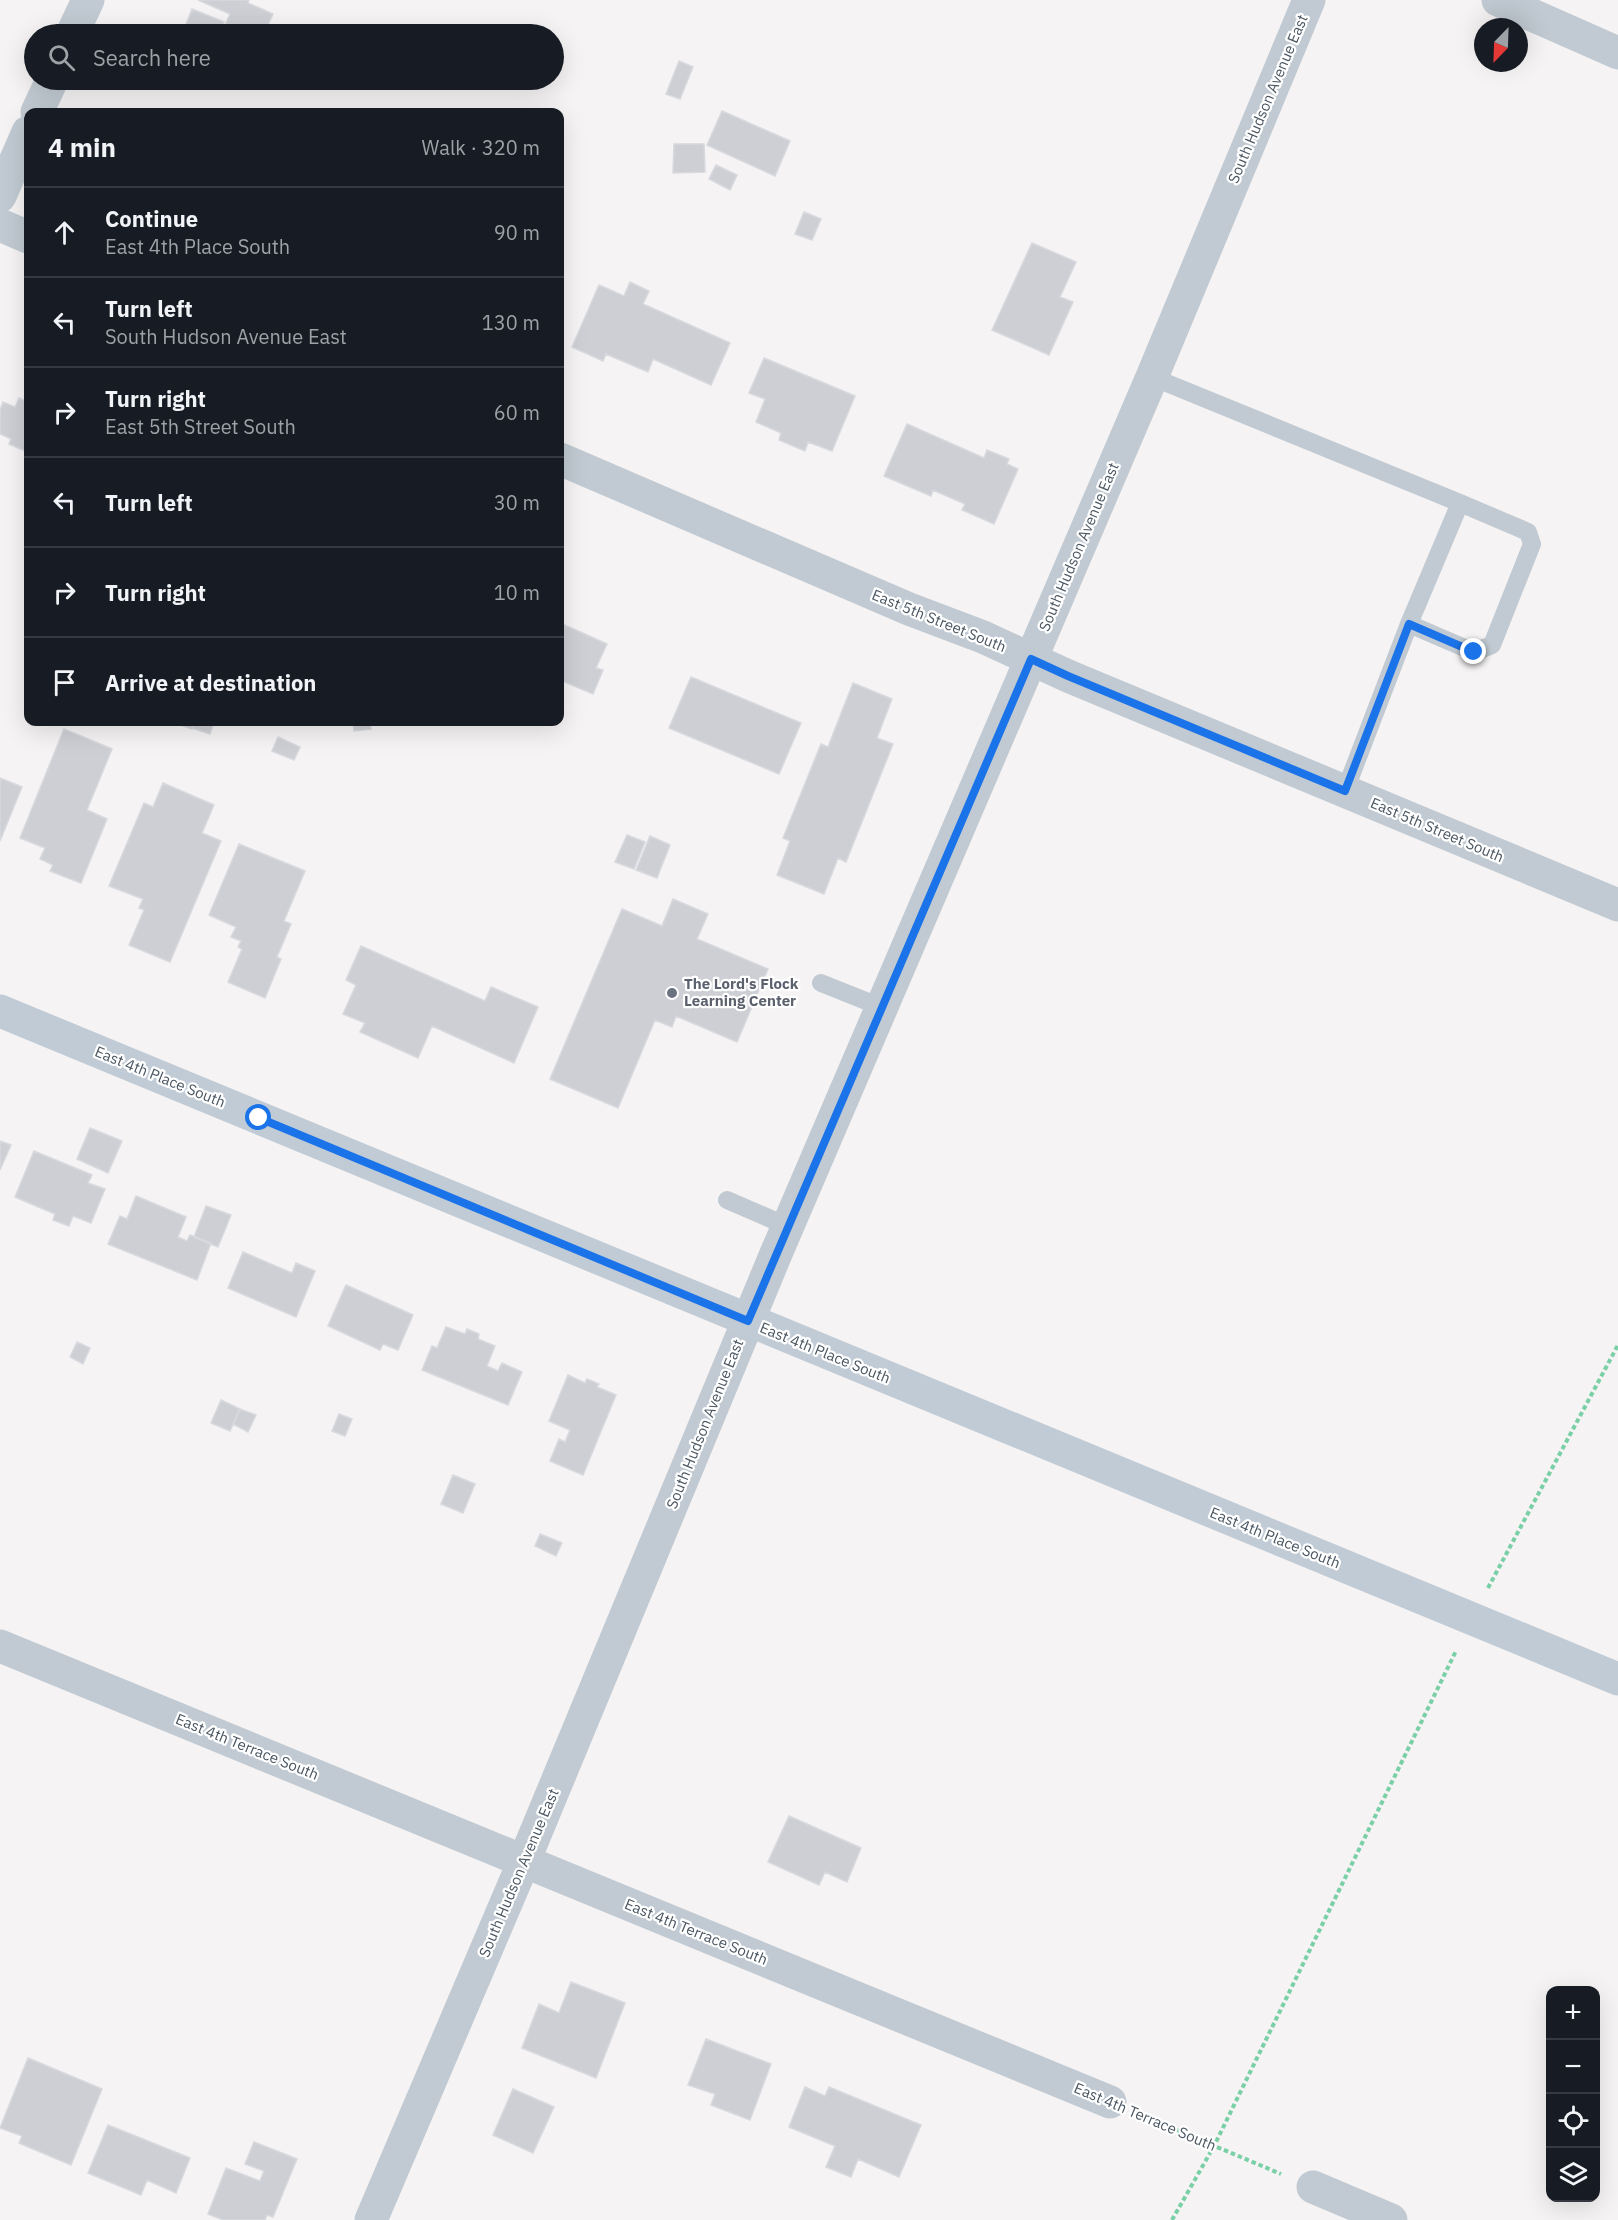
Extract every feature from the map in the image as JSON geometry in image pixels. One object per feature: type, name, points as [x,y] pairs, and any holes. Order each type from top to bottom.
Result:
[{"type":"street","points":[[77,24],[88,0]]},
{"type":"street","name":"South Hudson Avenue East","points":[[371,2220],[524,1861],[787,1226],[1152,377],[1309,0]]},
{"type":"street","points":[[1498,0],[1618,53]]},
{"type":"street","points":[[39,108],[47,90]]},
{"type":"street","points":[[0,195],[24,141]]},
{"type":"street","points":[[0,225],[24,235]]},
{"type":"street","name":"East 5th Street South","points":[[564,461],[909,609],[982,637],[1068,676],[1618,905]]},
{"type":"street","name":"East 4th Place South","points":[[0,1011],[1618,1679]]},
{"type":"street","name":"East 4th Terrace South","points":[[0,1646],[1110,2102]]},
{"type":"street","points":[[1313,2187],[1391,2220]]},
{"type":"lane","points":[[1152,377],[1528,532],[1532,544],[1492,645],[1474,652],[1409,624]]},
{"type":"lane","points":[[1345,791],[1409,624],[1460,503]]},
{"type":"lane","points":[[821,983],[881,1007]]},
{"type":"lane","points":[[727,1200],[787,1226]]},
{"type":"path","points":[[1172,2220],[1214,2146],[1471,1619],[1618,1345]]},
{"type":"path","name":"East 4th Terrace South","points":[[1110,2102],[1313,2187]]},
{"type":"building","points":[[198,0],[249,0],[248,3],[273,14],[268,24],[226,24],[230,14]]},
{"type":"building","points":[[192,9],[224,22],[223,24],[186,24]]},
{"type":"building","points":[[679,61],[693,67],[680,99],[666,94]]},
{"type":"building","points":[[722,111],[790,141],[775,176],[707,145]]},
{"type":"building","points":[[674,144],[704,144],[705,172],[673,173]]},
{"type":"building","points":[[716,165],[737,175],[730,190],[709,179]]},
{"type":"building","points":[[804,212],[821,219],[812,240],[795,234]]},
{"type":"building","points":[[1032,243],[1076,262],[1060,297],[1073,302],[1049,355],[992,330]]},
{"type":"building","points":[[630,282],[649,291],[643,304],[730,343],[711,385],[653,359],[648,372],[606,354],[603,361],[572,347],[599,285],[624,296]]},
{"type":"building","points":[[764,358],[855,396],[832,451],[808,442],[805,451],[779,440],[781,433],[756,422],[765,399],[749,393]]},
{"type":"building","points":[[19,398],[24,400],[24,450],[9,444],[11,439],[0,434],[0,410],[3,402],[15,407]]},
{"type":"building","points":[[907,424],[984,458],[987,450],[1009,459],[1007,464],[1018,469],[994,524],[962,510],[965,504],[933,490],[931,496],[884,476]]},
{"type":"building","points":[[564,625],[607,644],[596,668],[603,670],[593,694],[564,682]]},
{"type":"building","points":[[691,677],[801,723],[779,774],[669,728]]},
{"type":"building","points":[[853,683],[892,699],[877,738],[893,744],[846,862],[838,858],[824,894],[777,875],[790,841],[783,838],[821,744],[828,747]]},
{"type":"building","points":[[193,726],[213,726],[210,734],[192,728]]},
{"type":"building","points":[[353,726],[371,726],[371,729],[354,731]]},
{"type":"building","points":[[64,729],[112,749],[87,810],[107,819],[81,883],[50,871],[53,865],[40,859],[45,848],[20,838]]},
{"type":"building","points":[[278,737],[300,747],[294,760],[272,751]]},
{"type":"building","points":[[0,778],[22,787],[0,841]]},
{"type":"building","points":[[163,783],[214,805],[202,833],[221,841],[170,962],[129,945],[144,910],[139,908],[143,899],[109,886],[144,803],[153,807]]},
{"type":"building","points":[[627,835],[645,842],[634,869],[615,862]]},
{"type":"building","points":[[650,836],[670,845],[657,878],[636,870]]},
{"type":"building","points":[[239,844],[305,871],[284,921],[291,924],[277,957],[281,959],[265,998],[228,982],[242,949],[238,947],[241,941],[231,937],[236,927],[209,915]]},
{"type":"building","name":"The Lord's Flock Learning Center","points":[[673,899],[708,914],[697,939],[768,969],[737,1042],[676,1016],[672,1027],[655,1020],[618,1108],[550,1079],[622,909],[662,926]]},
{"type":"building","points":[[361,946],[485,1001],[491,987],[538,1007],[514,1063],[432,1026],[418,1058],[360,1032],[365,1023],[343,1014],[356,985],[346,980]]},
{"type":"building","points":[[90,1128],[122,1141],[108,1173],[77,1159]]},
{"type":"building","points":[[0,1141],[11,1145],[0,1170]]},
{"type":"building","points":[[34,1151],[92,1175],[88,1183],[105,1189],[91,1223],[73,1216],[69,1226],[53,1220],[55,1214],[15,1197]]},
{"type":"building","points":[[136,1196],[186,1217],[178,1237],[187,1241],[190,1235],[211,1243],[197,1280],[108,1244],[120,1216],[127,1219]]},
{"type":"building","points":[[206,1206],[231,1215],[218,1247],[194,1237]]},
{"type":"building","points":[[243,1252],[292,1273],[296,1263],[315,1271],[296,1317],[228,1288]]},
{"type":"building","points":[[346,1285],[413,1315],[398,1350],[383,1344],[380,1350],[328,1326]]},
{"type":"building","points":[[446,1327],[465,1334],[467,1329],[479,1334],[478,1339],[495,1346],[487,1366],[498,1371],[502,1363],[522,1372],[508,1405],[422,1370],[432,1346],[437,1348]]},
{"type":"building","points":[[77,1342],[90,1348],[83,1364],[70,1357]]},
{"type":"building","points":[[568,1375],[585,1383],[587,1379],[599,1384],[597,1387],[616,1395],[583,1475],[550,1461],[559,1439],[565,1442],[570,1430],[549,1421]]},
{"type":"building","points":[[221,1400],[240,1409],[230,1431],[211,1423]]},
{"type":"building","points":[[240,1409],[256,1415],[248,1432],[233,1424]]},
{"type":"building","points":[[339,1414],[352,1419],[345,1436],[332,1431]]},
{"type":"building","points":[[453,1475],[475,1484],[463,1513],[441,1504]]},
{"type":"building","points":[[540,1534],[562,1543],[556,1556],[535,1546]]},
{"type":"building","points":[[789,1816],[861,1848],[847,1882],[825,1872],[819,1885],[768,1862]]},
{"type":"building","points":[[571,1982],[625,2003],[596,2078],[522,2048],[539,2004],[559,2013]]},
{"type":"building","points":[[706,2039],[771,2064],[750,2120],[711,2105],[715,2094],[688,2085]]},
{"type":"building","points":[[28,2058],[102,2089],[71,2165],[19,2143],[22,2136],[0,2128]]},
{"type":"building","points":[[805,2087],[825,2096],[829,2087],[921,2125],[899,2177],[858,2159],[851,2177],[826,2167],[835,2146],[789,2127]]},
{"type":"building","points":[[513,2089],[554,2107],[533,2153],[493,2135]]},
{"type":"building","points":[[108,2125],[190,2158],[176,2193],[147,2180],[141,2195],[88,2173]]},
{"type":"building","points":[[254,2142],[297,2159],[273,2217],[267,2215],[265,2220],[223,2220],[208,2214],[226,2168],[260,2181],[264,2171],[245,2164]]},
{"type":"place","name":"The Lord's Flock Learning Center","points":[[672,993]]},
{"type":"route","points":[[259,1118],[748,1321],[1031,659],[1345,791],[1409,624],[1474,652]]}]
